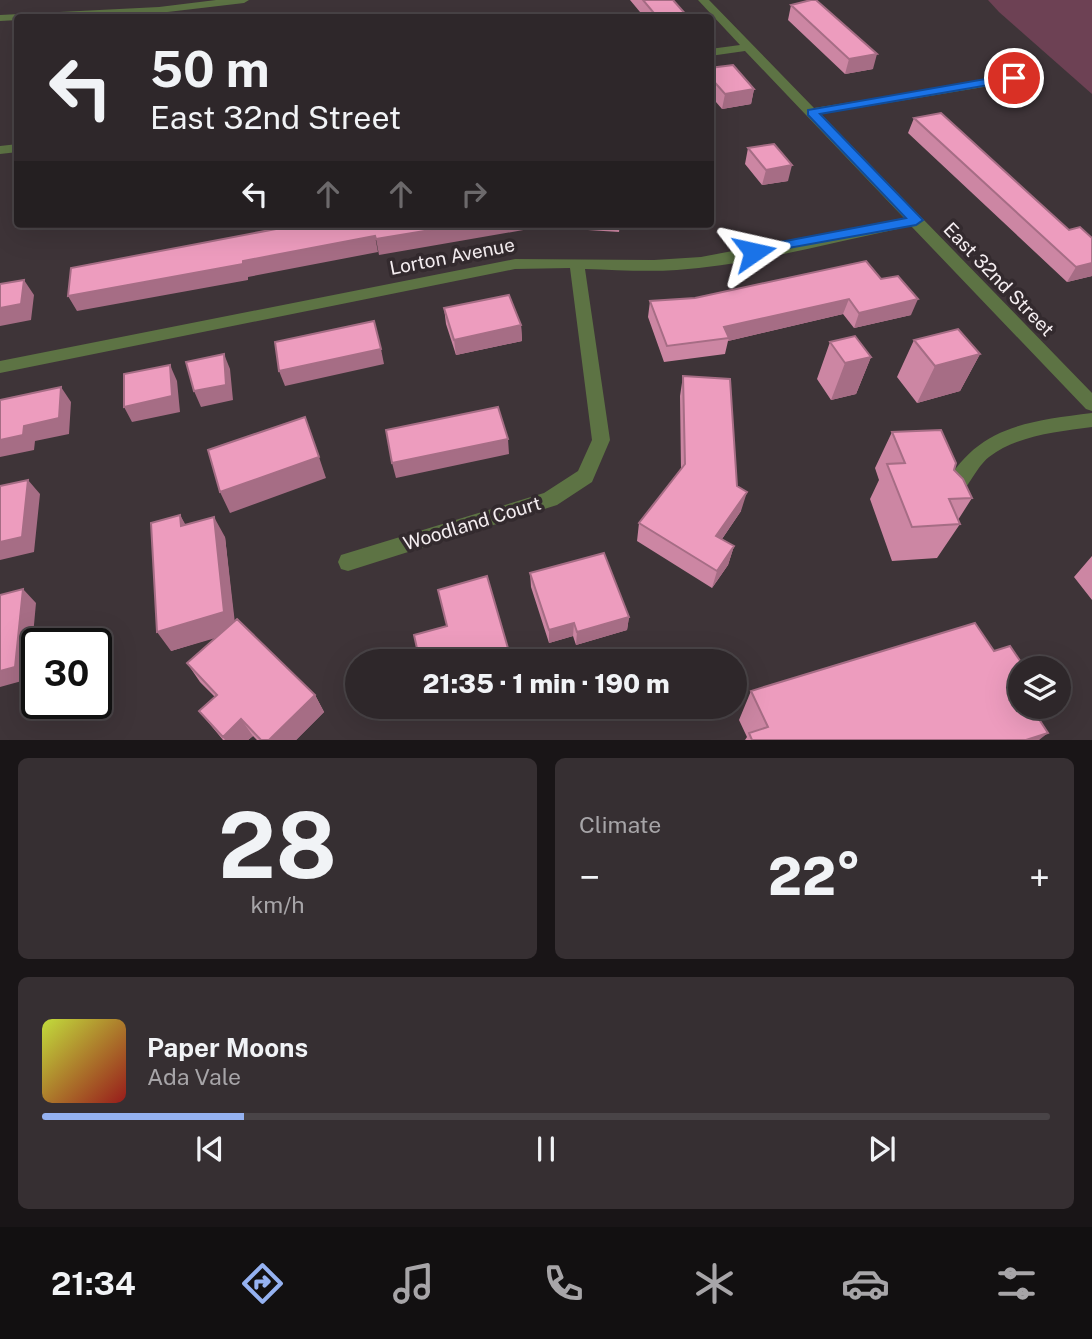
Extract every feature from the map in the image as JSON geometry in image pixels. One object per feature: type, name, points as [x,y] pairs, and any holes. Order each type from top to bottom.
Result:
[{"type":"street","points":[[85,14],[148,11],[244,0]]},
{"type":"street","name":"East 32nd Street","points":[[703,0],[1092,404]]},
{"type":"street","points":[[714,52],[749,47]]},
{"type":"street","points":[[812,112],[1014,78]]},
{"type":"street","name":"Lorton Avenue","points":[[0,367],[515,264],[615,267],[700,263],[916,220]]},
{"type":"street","name":"Woodland Court","points":[[348,562],[550,499],[585,476],[601,440],[577,264]]},
{"type":"street","points":[[945,504],[961,474],[982,452],[1033,429],[1092,420]]},
{"type":"shaded area","points":[[988,0],[1092,0],[1092,94],[999,12]]},
{"type":"building","points":[[643,0],[673,0],[685,14],[655,14]]},
{"type":"building","points":[[816,0],[877,54],[849,59],[791,5]]},
{"type":"building","points":[[733,65],[754,89],[725,94],[714,82],[714,67]]},
{"type":"building","points":[[941,113],[1069,230],[1080,227],[1092,238],[1092,263],[1076,267],[914,118]]},
{"type":"building","points":[[774,144],[792,165],[766,170],[748,148]]},
{"type":"building","points":[[281,228],[443,228],[376,239],[375,236],[243,261],[243,264],[68,296],[71,268]]},
{"type":"building","points":[[866,261],[881,279],[898,276],[918,299],[859,313],[849,299],[724,327],[729,338],[667,346],[650,301],[695,298]]},
{"type":"building","points":[[24,280],[21,304],[0,308],[0,284]]},
{"type":"building","points":[[509,295],[521,325],[454,340],[444,308]]},
{"type":"building","points":[[374,321],[381,349],[279,371],[275,342]]},
{"type":"building","points":[[958,329],[980,354],[935,366],[914,340]]},
{"type":"building","points":[[855,336],[871,357],[845,363],[830,342]]},
{"type":"building","points":[[224,354],[226,385],[194,391],[186,362]]},
{"type":"building","points":[[170,365],[172,396],[124,407],[124,374]]},
{"type":"building","points":[[683,376],[730,379],[737,486],[747,492],[716,536],[734,546],[717,571],[639,523],[685,464]]},
{"type":"building","points":[[61,387],[59,418],[24,426],[23,435],[0,440],[0,400]]},
{"type":"building","points":[[498,407],[508,439],[392,463],[386,430]]},
{"type":"building","points":[[305,417],[319,457],[220,492],[208,450]]},
{"type":"building","points":[[941,430],[956,463],[954,470],[963,479],[972,498],[949,499],[960,524],[912,527],[887,464],[905,463],[892,432]]},
{"type":"building","points":[[28,480],[22,537],[0,542],[0,486]]},
{"type":"building","points":[[180,515],[181,526],[214,517],[224,612],[157,632],[151,523]]},
{"type":"building","points":[[604,553],[629,617],[577,632],[574,623],[549,630],[530,573]]},
{"type":"building","points":[[487,576],[508,649],[417,649],[414,635],[447,626],[438,590]]},
{"type":"building","points":[[23,589],[15,667],[0,671],[0,595]]},
{"type":"building","points":[[237,619],[315,695],[269,740],[261,740],[241,719],[223,737],[199,711],[217,695],[187,663]]},
{"type":"building","points":[[975,623],[994,651],[1010,646],[1017,656],[1008,656],[1008,719],[1039,719],[1048,733],[1026,740],[752,740],[749,733],[768,727],[751,691]]},
{"type":"route","points":[[754,252],[916,220],[812,112],[1014,78]]}]
